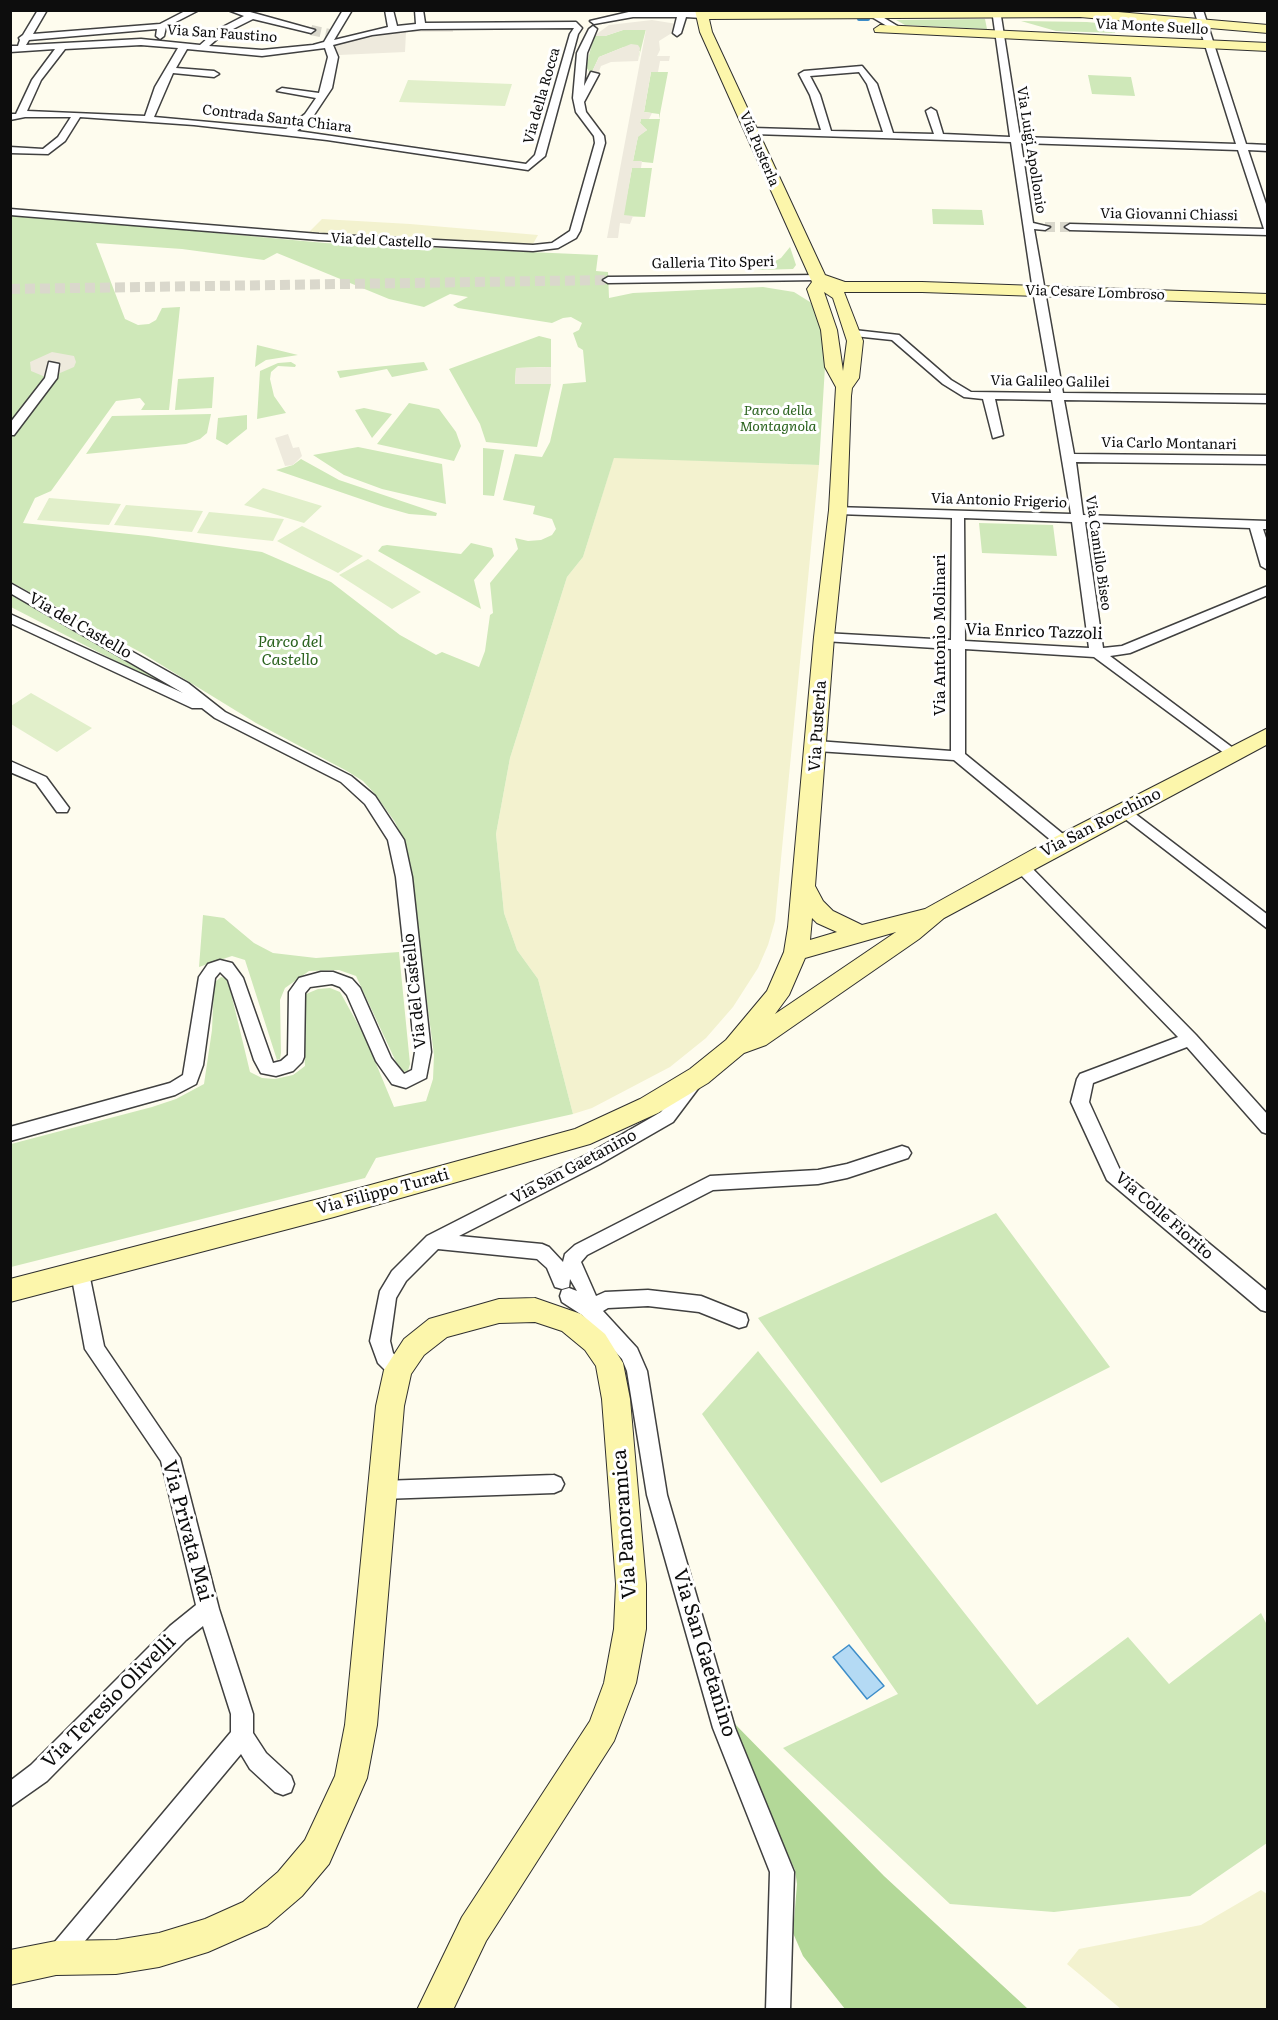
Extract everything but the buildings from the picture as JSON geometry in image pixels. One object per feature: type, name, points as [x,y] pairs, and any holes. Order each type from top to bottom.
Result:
[{"type":"main road","points":[[703,19],[866,12],[996,12],[1094,14],[1203,26],[1268,29]]},
{"type":"main road","points":[[703,19],[813,28]]},
{"type":"main road","name":"Via Pusterla","points":[[703,19],[818,283],[829,330],[833,367],[844,387],[838,510],[824,637],[817,746],[796,952],[777,995],[735,1047]]},
{"type":"main road","name":"Via Monte Suello","points":[[869,28],[1268,47]]},
{"type":"main road","name":"Via Pusterla","points":[[818,283],[840,296],[854,333],[851,378],[844,387]]},
{"type":"main road","name":"Via Cesare Lombroso","points":[[818,283],[843,287],[922,287],[1268,299]]},
{"type":"main road","name":"Via San Rocchino","points":[[735,1047],[757,1040],[911,933],[936,912],[1062,842],[1268,735]]},
{"type":"main road","points":[[803,884],[814,906],[825,917],[863,935]]},
{"type":"main road","name":"Via San Rocchino","points":[[796,952],[863,935],[936,912]]},
{"type":"main road","name":"Via Filippo Turati","points":[[10,1291],[559,1144],[615,1123],[699,1076],[735,1047]]},
{"type":"main road","name":"Via Panoramica","points":[[10,1968],[56,1958],[116,1957],[159,1950],[208,1935],[255,1914],[290,1884],[317,1852],[340,1807],[351,1778],[361,1725],[381,1490],[390,1406],[398,1370],[414,1347],[439,1327],[499,1311],[535,1310],[570,1301],[571,1322],[595,1342],[609,1363],[616,1399],[631,1584],[630,1629],[620,1683],[603,1730],[474,1929],[434,2010]]},
{"type":"street","points":[[15,49],[26,38],[43,10]]},
{"type":"street","points":[[232,10],[311,30]]},
{"type":"street","points":[[289,132],[309,116],[327,88],[333,57],[328,44],[329,34],[348,10]]},
{"type":"street","points":[[389,10],[393,29]]},
{"type":"street","points":[[419,10],[422,26]]},
{"type":"street","name":"Via Giovanni Chiassi","points":[[1070,227],[1268,230],[1198,10]]},
{"type":"street","points":[[10,38],[162,26],[194,11]]},
{"type":"street","points":[[866,12],[900,30]]},
{"type":"street","name":"Via Luigi Apollonio","points":[[996,12],[1038,291]]},
{"type":"street","points":[[586,27],[608,14],[648,14],[703,19]]},
{"type":"street","points":[[201,48],[220,32],[252,16]]},
{"type":"street","points":[[586,27],[639,18],[682,17]]},
{"type":"street","points":[[677,33],[682,17]]},
{"type":"street","points":[[160,43],[159,29],[162,26]]},
{"type":"street","name":"Via San Faustino","points":[[15,49],[61,48],[122,42],[160,43],[262,53],[328,44],[350,37],[422,26],[586,27]]},
{"type":"street","name":"Via del Castello","points":[[10,212],[330,238],[511,247],[554,246],[572,237],[575,231],[600,143],[599,136],[581,112],[578,98],[586,27]]},
{"type":"street","name":"Via della Rocca","points":[[528,167],[540,156],[574,34],[586,27]]},
{"type":"street","points":[[149,118],[161,90],[160,87],[184,46]]},
{"type":"street","points":[[21,114],[37,80],[61,48]]},
{"type":"street","points":[[827,133],[815,95],[804,74],[862,69],[872,84],[889,135]]},
{"type":"street","points":[[170,70],[214,74]]},
{"type":"street","points":[[580,104],[594,74]]},
{"type":"street","points":[[282,91],[322,96]]},
{"type":"street","points":[[931,111],[939,136]]},
{"type":"street","name":"Contrada Santa Chiara","points":[[10,117],[20,117],[21,114],[77,114],[149,118],[289,132],[528,167]]},
{"type":"street","points":[[10,150],[45,152],[62,139],[77,114]]},
{"type":"street","points":[[753,131],[1268,148]]},
{"type":"street","points":[[1029,226],[1045,227]]},
{"type":"street","points":[[756,278],[818,283]]},
{"type":"street","name":"Galleria Tito Speri","points":[[608,280],[756,278],[818,283]]},
{"type":"street","name":"Via Camillo Biseo","points":[[1038,291],[1069,458],[1097,653]]},
{"type":"street","name":"Via Galileo Galilei","points":[[854,333],[895,337],[947,382],[968,395],[1268,399]]},
{"type":"street","points":[[10,432],[51,378],[53,364]]},
{"type":"street","points":[[988,396],[997,435]]},
{"type":"street","name":"Via Carlo Montanari","points":[[1069,458],[1268,460]]},
{"type":"street","name":"Via Antonio Frigerio","points":[[838,510],[1261,525]]},
{"type":"street","name":"Via Antonio Molinari","points":[[957,756],[958,514]]},
{"type":"street","points":[[1261,525],[1268,566]]},
{"type":"street","name":"Via del Castello","points":[[10,587],[183,686],[220,715],[346,780],[370,800],[396,840],[404,877],[423,1052],[420,1073],[406,1081],[398,1079],[384,1061],[354,992],[346,983],[333,978],[305,982],[297,992],[297,1057],[287,1066],[276,1070],[267,1068],[262,1060],[236,978],[231,971],[220,966],[214,968],[207,977],[195,1065],[190,1079],[176,1088],[10,1134]]},
{"type":"street","name":"Via Enrico Tazzoli","points":[[824,637],[1097,653],[1125,650],[1268,590]]},
{"type":"street","points":[[10,618],[126,674],[220,715]]},
{"type":"street","points":[[1097,653],[1232,754]]},
{"type":"street","points":[[817,746],[957,756],[1062,842]]},
{"type":"street","points":[[10,766],[41,780],[62,808]]},
{"type":"street","points":[[1125,811],[1268,924]]},
{"type":"street","points":[[1020,865],[1190,1039],[1267,1126]]},
{"type":"street","name":"Via Colle Fiorito","points":[[1190,1039],[1086,1079],[1080,1101],[1113,1175],[1268,1304]]},
{"type":"street","name":"Via San Gaetanino","points":[[398,1370],[385,1357],[380,1341],[387,1298],[399,1276],[428,1242],[594,1159],[667,1116],[699,1076]]},
{"type":"street","name":"Via San Gaetanino","points":[[570,1301],[585,1289],[572,1265],[572,1259],[581,1250],[710,1183],[818,1177],[847,1172],[902,1153]]},
{"type":"street","name":"Via San Gaetanino","points":[[428,1242],[542,1252],[554,1263],[570,1301],[630,1354],[637,1371],[657,1495],[724,1728],[782,1872],[778,2010]]},
{"type":"street","name":"Via Privata Mai","points":[[80,1273],[95,1349],[170,1458],[208,1609],[242,1714],[242,1736],[258,1761],[283,1784]]},
{"type":"street","points":[[570,1301],[648,1298],[701,1304],[740,1320]]},
{"type":"street","points":[[381,1490],[554,1484]]},
{"type":"street","name":"Via Teresio Olivelli","points":[[10,1796],[39,1773],[178,1633],[208,1609]]},
{"type":"street","points":[[56,1958],[242,1736]]},
{"type":"green space","points":[[985,19],[987,29],[905,25],[896,20]]},
{"type":"green space","points":[[1021,21],[1118,25],[1115,33],[1056,31]]},
{"type":"green space","points":[[646,29],[638,61],[640,51],[624,47],[599,57],[591,74],[586,67],[594,36],[605,36],[623,30]]},
{"type":"green space","points":[[651,72],[668,72],[659,119],[659,114],[644,112]]},
{"type":"green space","points":[[1088,75],[1131,77],[1135,96],[1092,94]]},
{"type":"green space","points":[[408,80],[512,84],[505,106],[399,102]]},
{"type":"green space","points":[[641,119],[660,119],[653,163],[633,161],[638,136],[647,130],[640,123]]},
{"type":"green space","points":[[632,168],[652,168],[645,217],[623,216]]},
{"type":"green space","points":[[932,209],[982,210],[984,225],[933,224]]},
{"type":"green space","name":"Parco del Castello","points":[[11,214],[325,243],[598,255],[596,271],[608,272],[609,298],[633,293],[763,287],[794,292],[810,302],[818,317],[826,350],[819,465],[614,458],[583,557],[567,577],[510,758],[496,834],[504,913],[517,950],[538,979],[573,1114],[376,1158],[365,1178],[11,1267],[11,1144],[152,1107],[176,1099],[204,1084],[212,1030],[214,983],[221,977],[226,978],[230,989],[250,1072],[262,1078],[275,1079],[293,1075],[305,1066],[302,1001],[306,994],[318,989],[330,988],[340,992],[365,1037],[394,1107],[426,1101],[433,1079],[434,1055],[407,848],[395,822],[375,794],[363,781],[347,771],[256,723],[142,653],[11,582]],"holes":[[[96,243],[182,249],[264,260],[277,253],[389,299],[424,307],[450,294],[468,297],[453,305],[458,308],[552,323],[571,317],[582,323],[579,330],[573,333],[578,347],[583,350],[586,382],[563,384],[550,442],[542,457],[515,454],[503,500],[535,506],[533,514],[552,519],[556,529],[552,535],[541,540],[528,541],[515,538],[518,549],[490,583],[493,613],[490,615],[485,651],[479,667],[442,652],[436,655],[400,635],[331,582],[262,552],[148,536],[23,523],[35,498],[51,491],[116,401],[140,398],[145,404],[141,410],[169,410],[180,307],[162,308],[156,320],[149,324],[138,325],[125,319]]]},
{"type":"green space","points":[[322,219],[538,235],[533,244],[309,232]]},
{"type":"green space","points":[[790,247],[796,265],[793,269],[758,270],[781,258]]},
{"type":"green space","points":[[539,336],[551,339],[551,367],[516,368],[515,384],[551,384],[537,447],[486,442],[480,424],[449,369]]},
{"type":"green space","points":[[257,345],[298,355],[266,360],[255,367]]},
{"type":"green space","points":[[291,362],[296,365],[295,367],[278,366],[271,372],[270,379],[274,396],[286,413],[257,419],[260,371],[278,363]]},
{"type":"green space","points":[[424,362],[428,370],[392,377],[387,369],[340,378],[337,371]]},
{"type":"green space","points":[[214,377],[212,408],[175,410],[178,379]]},
{"type":"green space","points":[[409,403],[439,409],[456,432],[461,446],[454,461],[377,444]]},
{"type":"green space","points":[[364,408],[392,414],[372,438],[355,410]]},
{"type":"green space","points":[[211,414],[207,433],[200,439],[186,444],[86,454],[112,416]]},
{"type":"green space","points":[[247,415],[247,429],[227,445],[216,439],[218,418]]},
{"type":"green space","points":[[358,447],[442,464],[446,504],[382,489],[344,475],[313,455]]},
{"type":"green space","points":[[483,448],[504,450],[494,496],[483,495]]},
{"type":"green space","points":[[614,457],[819,465],[775,921],[768,945],[758,968],[733,1007],[706,1038],[670,1067],[592,1108],[573,1114],[538,979],[517,950],[504,913],[496,834],[510,758],[567,577],[583,557]]},
{"type":"green space","points":[[301,459],[339,480],[437,513],[436,516],[409,514],[384,507],[276,470],[293,465]]},
{"type":"green space","points":[[263,488],[322,506],[304,523],[244,505]]},
{"type":"green space","points":[[49,498],[121,504],[109,525],[37,520]]},
{"type":"green space","points":[[126,505],[203,511],[192,532],[114,525]]},
{"type":"green space","points":[[209,512],[284,519],[273,541],[197,533]]},
{"type":"green space","points":[[979,523],[1053,525],[1057,556],[982,553]]},
{"type":"green space","points":[[302,526],[363,556],[338,573],[277,541]]},
{"type":"green space","points":[[471,543],[492,548],[494,556],[474,580],[481,609],[378,551],[382,546],[387,545],[461,554]]},
{"type":"green space","points":[[368,559],[421,592],[392,609],[339,575]]},
{"type":"green space","points":[[10,595],[179,689],[166,687],[11,607]]},
{"type":"green space","points":[[31,693],[92,728],[57,752],[11,724],[11,706]]},
{"type":"green space","points":[[203,915],[224,918],[254,943],[273,953],[316,958],[399,952],[410,1064],[408,1071],[403,1072],[397,1064],[356,976],[339,970],[309,971],[285,988],[280,1000],[281,1053],[280,1059],[277,1060],[245,960],[232,956],[199,967]]},
{"type":"green space","points":[[996,1213],[1110,1367],[881,1483],[758,1318]]},
{"type":"green space","points":[[758,1351],[1037,1705],[1128,1637],[1169,1684],[1261,1613],[1268,1627],[1267,1843],[1190,1896],[1054,1912],[950,1904],[783,1748],[898,1694],[702,1414]]},
{"type":"green space","points":[[730,1719],[884,1876],[1028,2009],[845,2009],[803,1956],[793,1933],[797,1884],[795,1870],[728,1723]]},
{"type":"green space","points":[[1261,1890],[1267,1894],[1267,2009],[1121,2009],[1067,1964],[1079,1949],[1201,1925]]},
{"type":"shaded area","points":[[652,20],[677,24],[675,31],[659,41],[660,50],[657,56],[670,56],[669,61],[660,61],[658,72],[651,72],[644,112],[652,113],[649,119],[641,119],[640,123],[647,130],[638,137],[633,161],[642,161],[641,168],[632,168],[624,215],[633,216],[630,224],[620,223],[618,238],[607,238],[646,30],[623,30],[605,36],[594,36],[609,25]]},
{"type":"shaded area","points":[[453,28],[453,32],[406,32],[405,52],[339,55],[334,47],[339,43],[381,33]]},
{"type":"shaded area","points":[[631,44],[638,45],[640,48],[638,61],[611,62],[601,66],[598,74],[591,74],[599,57]]},
{"type":"shaded area","points":[[52,352],[74,356],[76,362],[74,367],[53,376],[43,376],[31,371],[30,362]]},
{"type":"shaded area","points":[[551,367],[551,384],[515,384],[516,368]]},
{"type":"shaded area","points":[[288,434],[293,448],[299,447],[302,456],[293,465],[285,466],[275,438]]},
{"type":"water","points":[[849,1645],[884,1686],[867,1699],[833,1657]]},
{"type":"waterway","points":[[859,19],[868,19]]},
{"type":"waterway","points":[[1173,31],[1194,33]]},
{"type":"tunnel","points":[[311,30],[329,34]]},
{"type":"tunnel","points":[[1045,227],[1070,227]]},
{"type":"tunnel","points":[[10,289],[608,280]]},
{"type":"park label","name":"Parco della Montagnola","points":[[778,420]]}]
